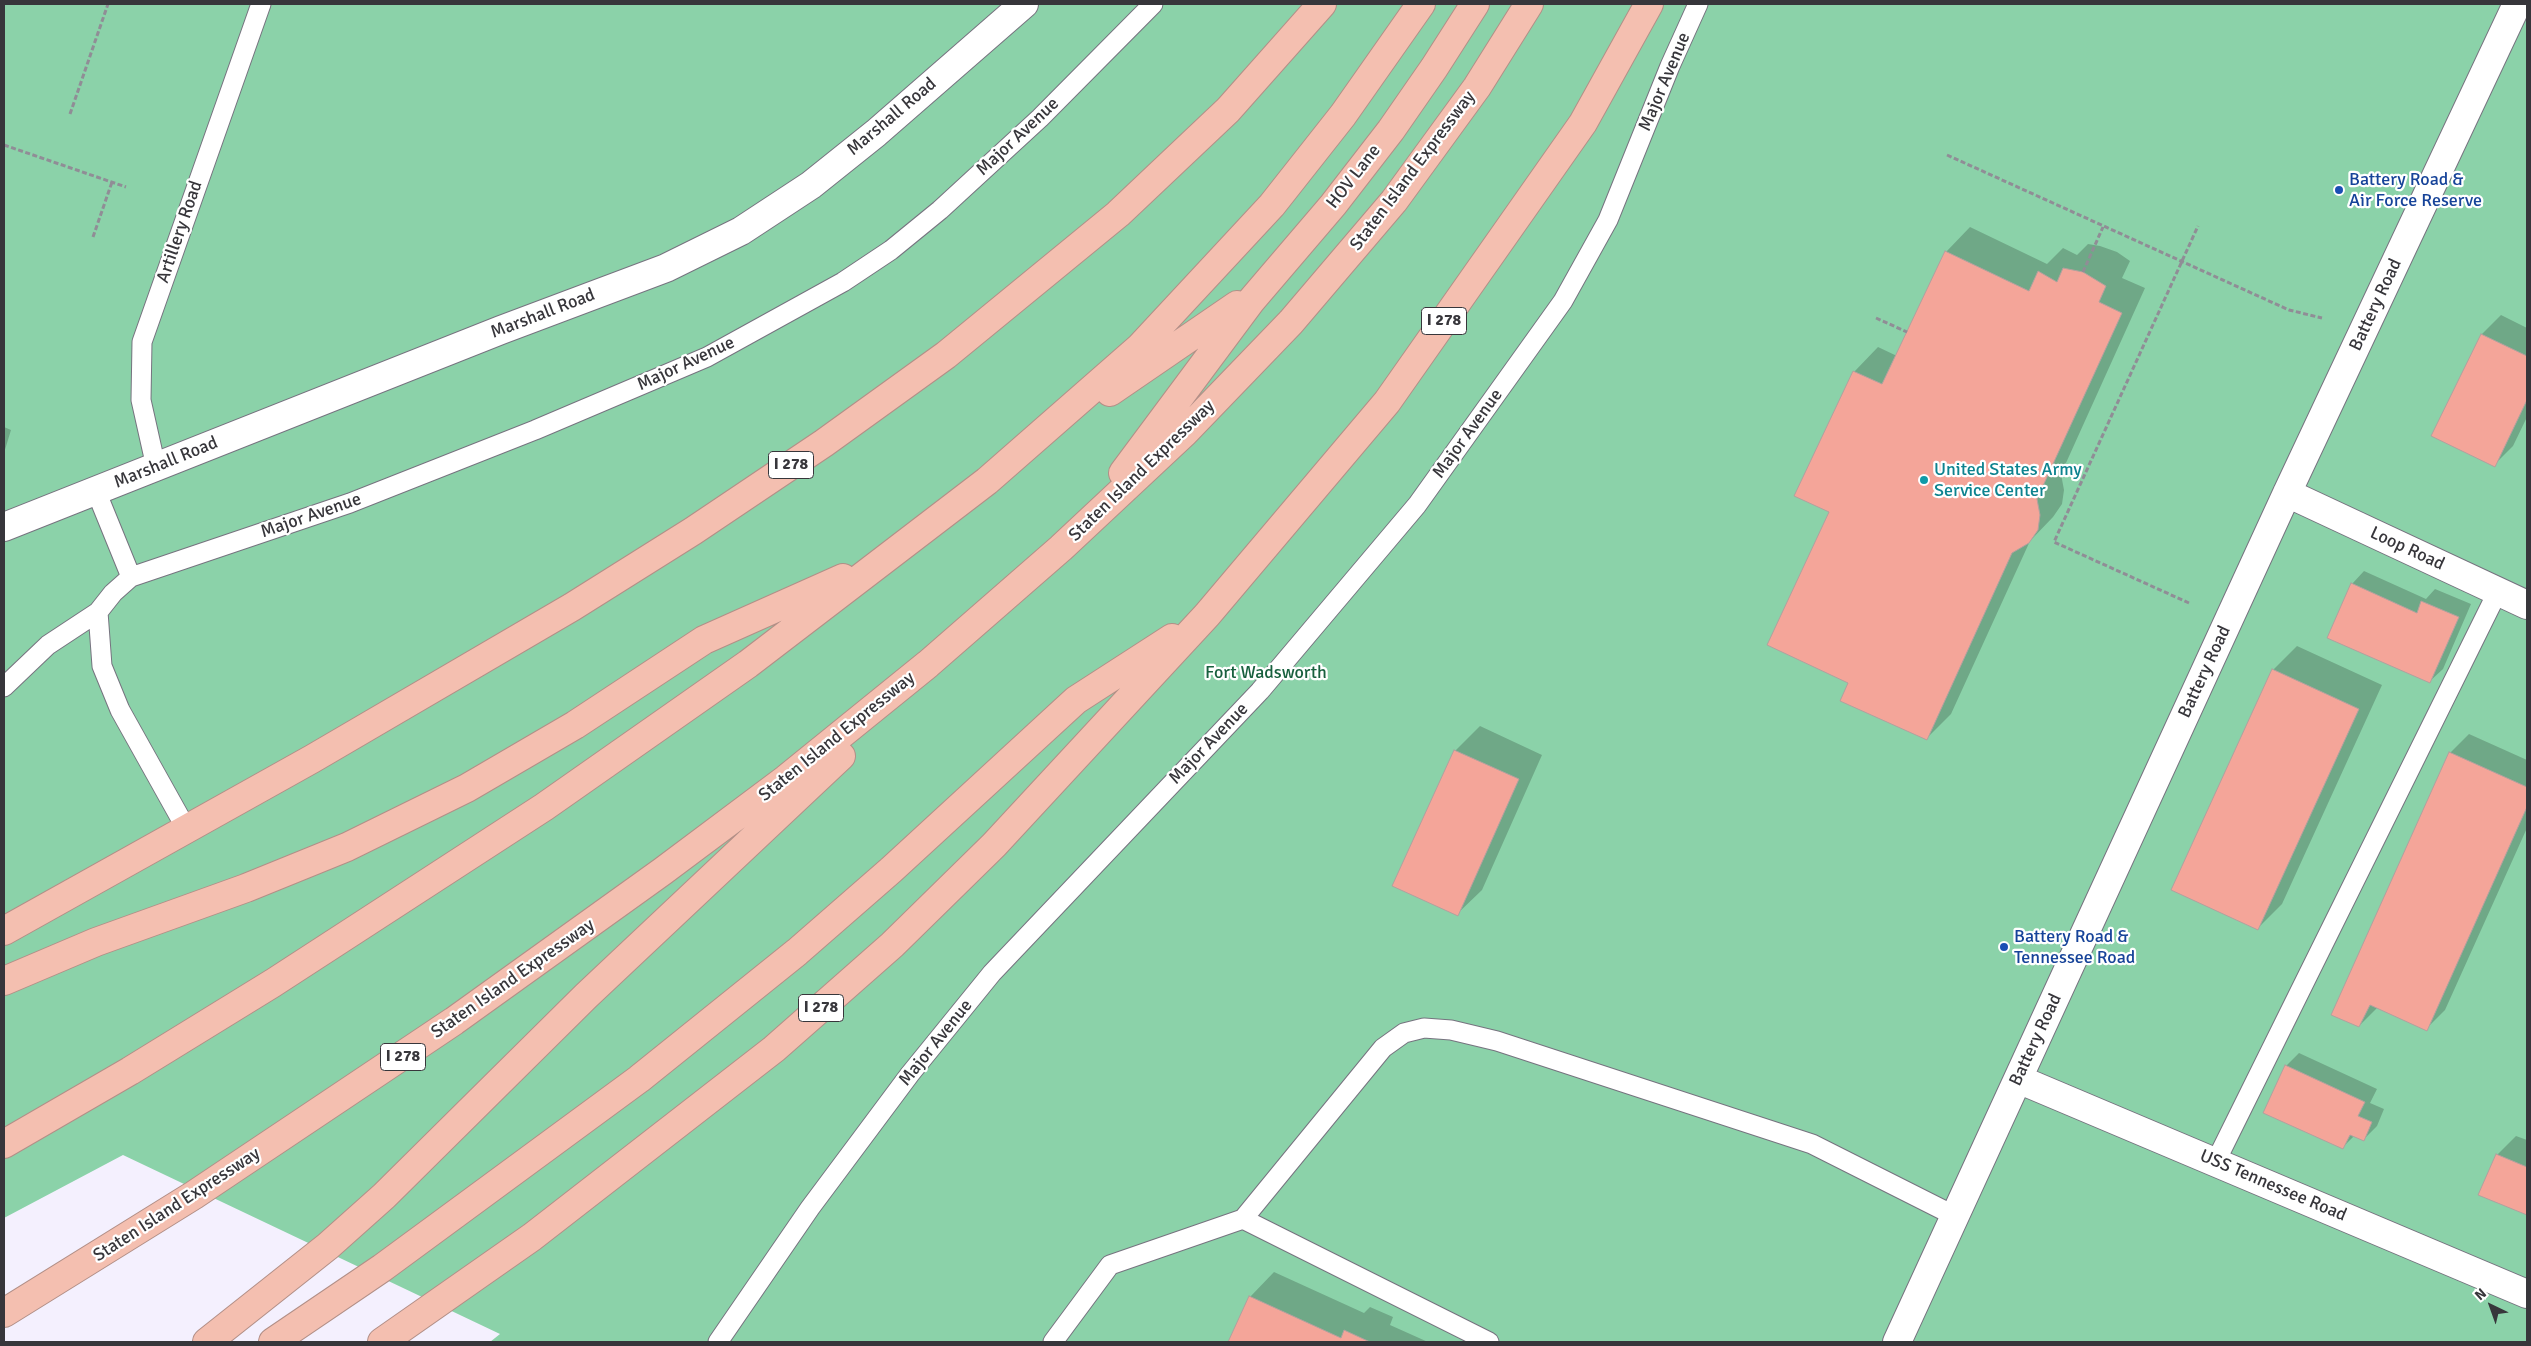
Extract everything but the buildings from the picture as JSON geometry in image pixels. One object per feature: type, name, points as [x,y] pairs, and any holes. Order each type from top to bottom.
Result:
[{"type":"highway","name":"I 278","points":[[4,931],[187,830],[432,689],[653,556],[824,443],[946,355],[1063,261],[1173,164],[1228,110],[1322,4]]},
{"type":"highway","points":[[987,481],[1140,346],[1272,205],[1343,115],[1421,4]]},
{"type":"highway","name":"HOV Lane","points":[[1268,280],[1333,205],[1434,68],[1475,4]]},
{"type":"highway","name":"Staten Island Expressway","points":[[4,1313],[107,1251],[370,1080],[550,954],[786,779],[873,711],[1061,548],[1184,433],[1291,322],[1394,201],[1477,87],[1529,4]]},
{"type":"highway","name":"I 278","points":[[382,1342],[471,1282],[596,1189],[774,1049],[892,945],[994,845],[1207,616],[1386,402],[1583,123],[1648,4]]},
{"type":"highway","points":[[4,1144],[130,1071],[273,983],[536,813],[748,664],[1041,439],[1229,311],[1268,280]]},
{"type":"highway","points":[[207,1342],[328,1246],[384,1196],[586,996],[1061,548],[1103,499],[1268,280]]},
{"type":"highway","points":[[4,981],[86,945],[254,884],[347,846],[466,788],[575,725],[704,640],[883,560]]},
{"type":"highway","points":[[273,1342],[390,1263],[639,1079],[797,952],[891,870],[1076,700],[1207,616]]},
{"type":"street","name":"Marshall Road","points":[[4,527],[500,330],[666,268],[741,231],[818,179],[876,132],[1024,4]]},
{"type":"street","name":"Battery Road","points":[[1897,1342],[2287,493],[2517,4]]},
{"type":"street","name":"Loop Road","points":[[2287,493],[2527,605]]},
{"type":"street","name":"USS Tennessee Road","points":[[2018,1079],[2216,1161],[2527,1294]]},
{"type":"lane","name":"Artillery Road","points":[[156,467],[141,400],[142,342],[261,4]]},
{"type":"lane","name":"Major Avenue","points":[[130,577],[350,503],[535,430],[707,357],[843,282],[890,250],[940,210],[1040,118],[1153,4]]},
{"type":"lane","name":"Major Avenue","points":[[718,1342],[822,1192],[910,1074],[992,973],[1260,691],[1417,505],[1563,301],[1604,228],[1670,66],[1698,4]]},
{"type":"lane","points":[[4,687],[48,646],[98,612],[113,593],[130,577],[96,491]]},
{"type":"lane","points":[[2216,1161],[2498,591]]},
{"type":"lane","points":[[98,612],[102,666],[110,689],[187,830]]},
{"type":"lane","points":[[1053,1342],[1110,1265],[1243,1219],[1383,1048],[1404,1033],[1424,1028],[1451,1030],[1497,1041],[1812,1144],[1955,1216]]},
{"type":"lane","points":[[1243,1219],[1489,1342]]},
{"type":"path","points":[[70,114],[108,4]]},
{"type":"path","points":[[4,145],[126,187]]},
{"type":"path","points":[[1947,155],[2289,310],[2322,318]]},
{"type":"path","points":[[94,237],[112,182]]},
{"type":"path","points":[[2189,603],[2054,542],[2198,226]]},
{"type":"path","points":[[2083,272],[2103,227]]},
{"type":"path","points":[[1876,318],[1907,332]]},
{"type":"green space","name":"Fort Wadsworth","points":[[4,4],[2527,4],[2527,1342],[490,1342],[500,1334],[123,1155],[4,1218]]},
{"type":"place","name":"Battery Road & Air Force Reserve","points":[[2339,190]]},
{"type":"place","name":"United States Army Service Center","points":[[1924,480]]},
{"type":"place","name":"Battery Road & Tennessee Road","points":[[2004,947]]}]
